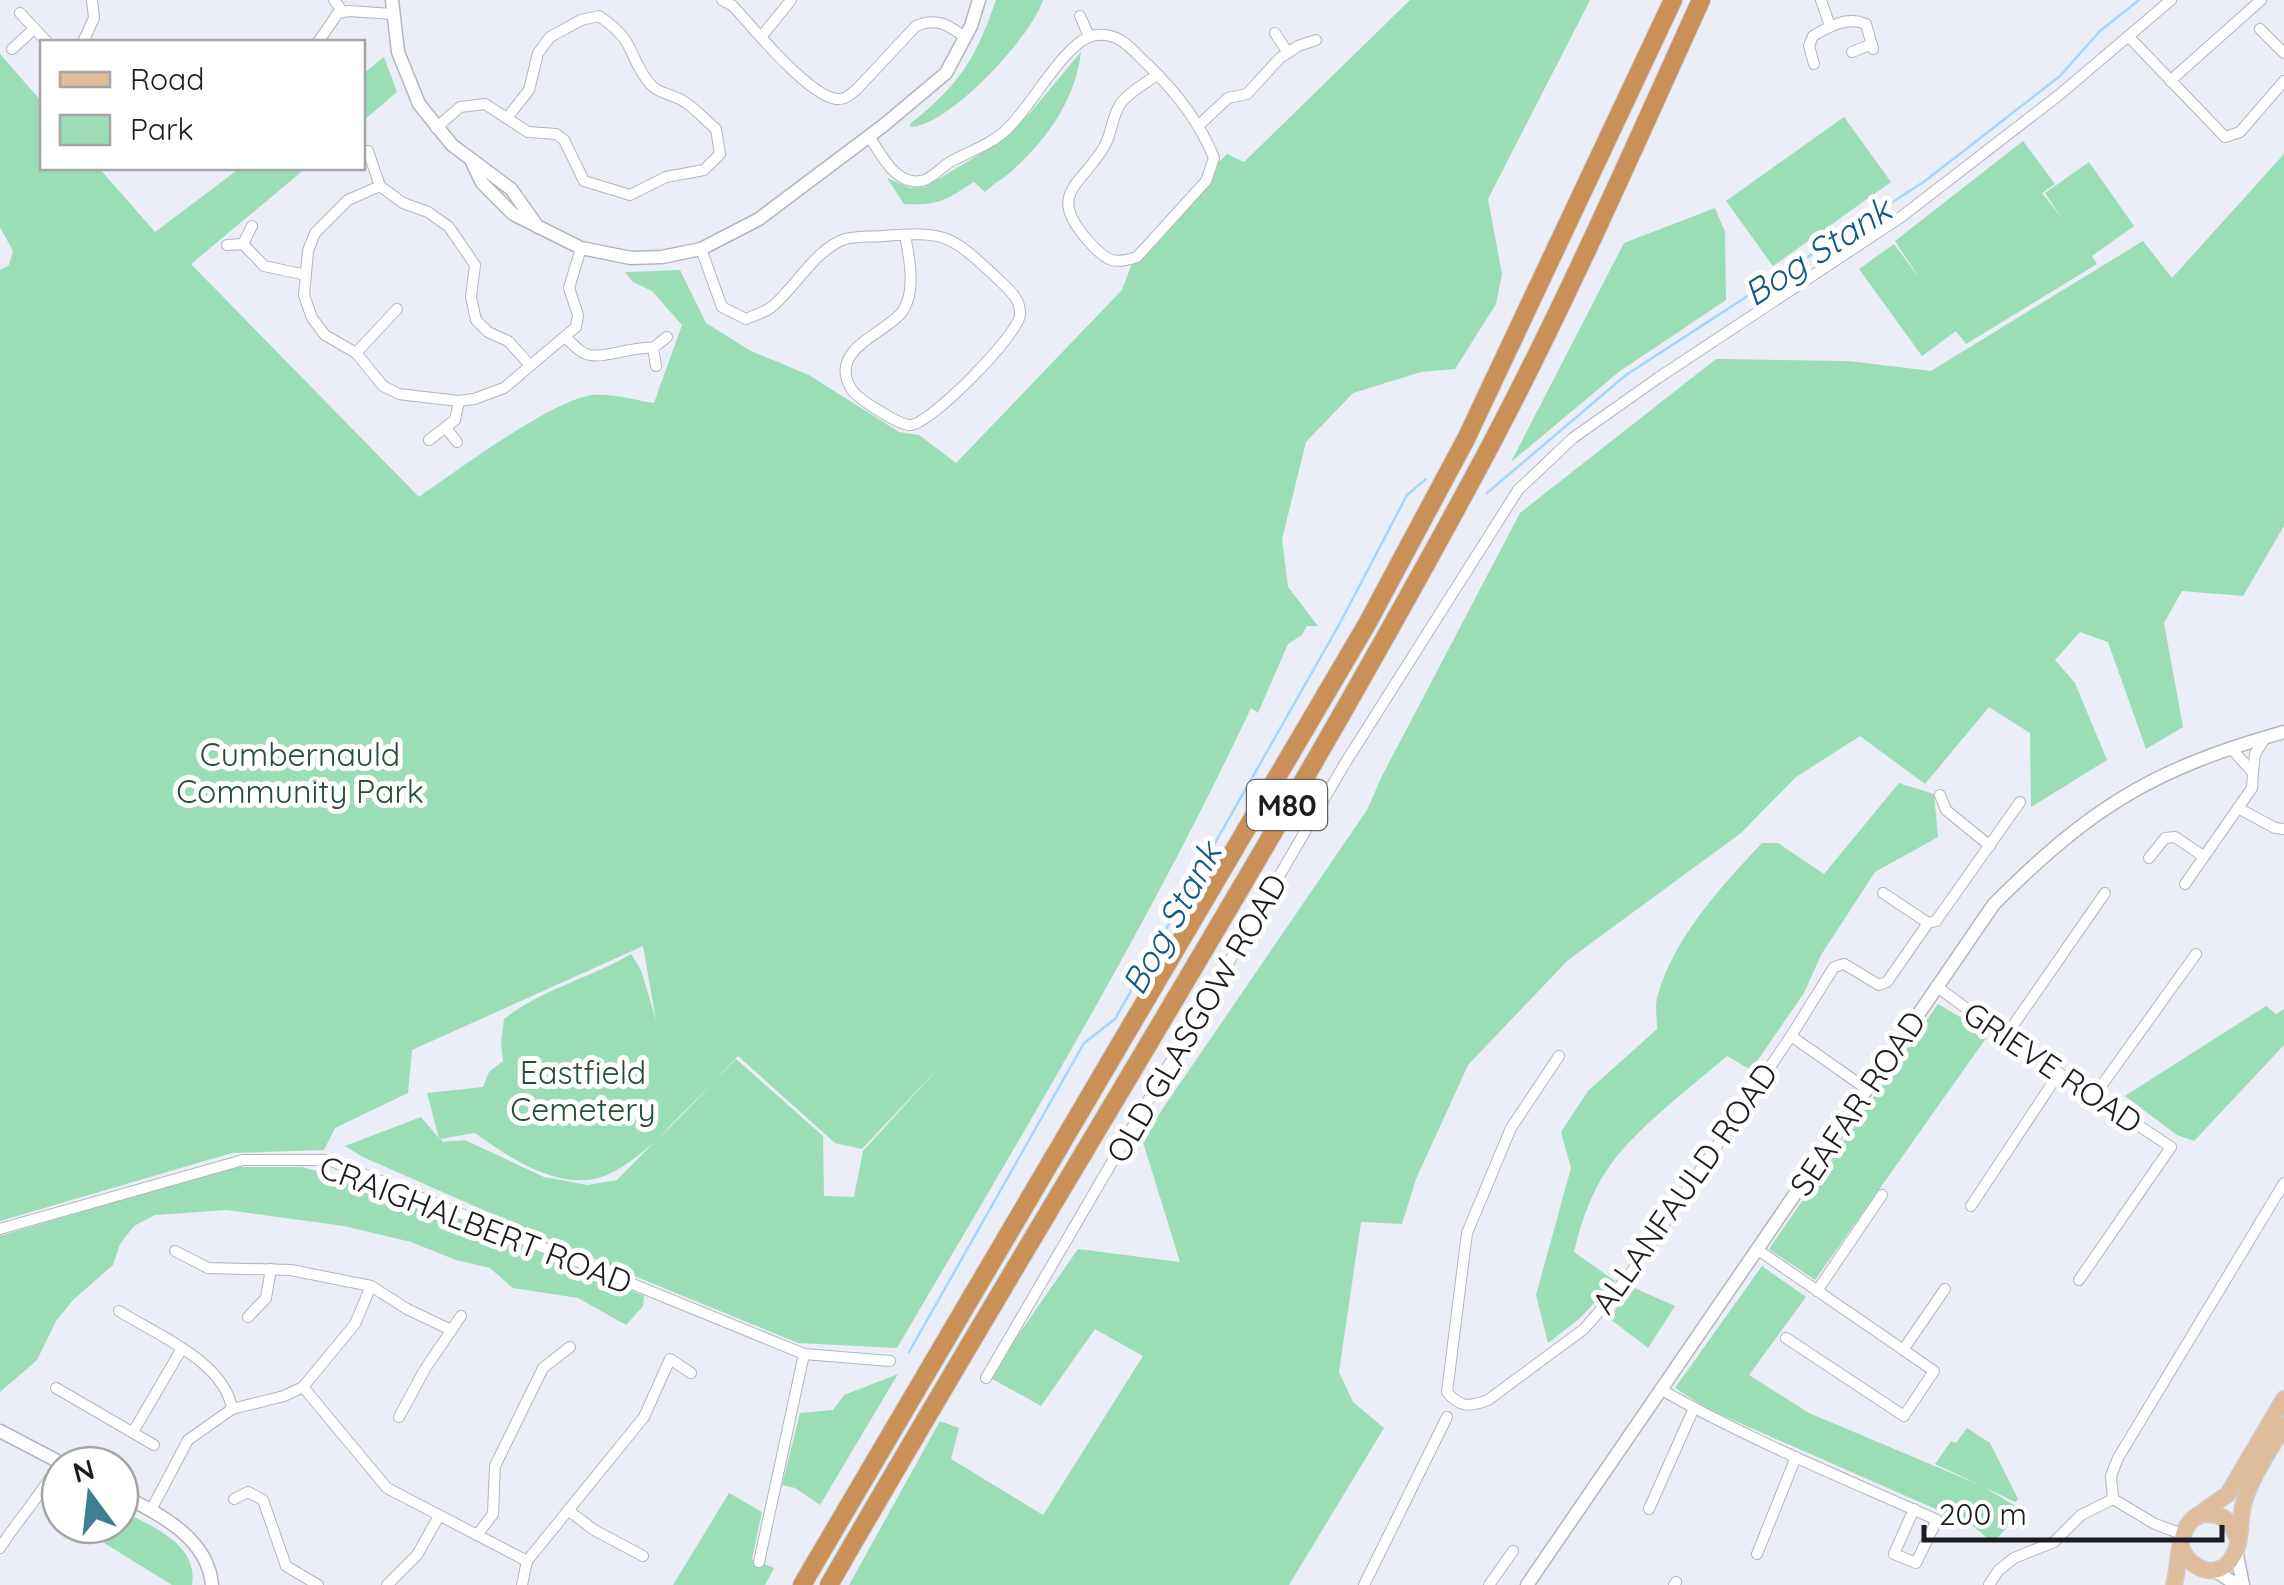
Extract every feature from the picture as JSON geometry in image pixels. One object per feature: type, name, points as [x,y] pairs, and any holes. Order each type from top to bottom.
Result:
[{"type":"highway","name":"M80","points":[[802,1585],[1367,624],[1466,439],[1673,0]]},
{"type":"highway","name":"M80","points":[[829,1585],[1391,629],[1489,448],[1585,257],[1701,0]]},
{"type":"main road","points":[[2174,1585],[2182,1540],[2194,1518],[2228,1494],[2284,1398]]},
{"type":"main road","points":[[2195,1585],[2211,1570],[2225,1566],[2237,1544],[2250,1486],[2284,1426]]},
{"type":"main road","points":[[2194,1518],[2209,1514],[2223,1518],[2231,1524],[2237,1544]]},
{"type":"main road","points":[[2182,1540],[2193,1565],[2211,1570]]},
{"type":"street","points":[[84,40],[94,18],[92,0]]},
{"type":"street","points":[[334,0],[343,12]]},
{"type":"street","points":[[722,0],[733,6],[760,37],[823,94],[836,99],[846,98],[857,89],[916,26],[929,20],[944,23],[965,37]]},
{"type":"street","points":[[760,37],[791,0]]},
{"type":"street","points":[[319,40],[338,13],[392,7],[398,52],[409,86],[436,128],[472,162],[482,183],[498,200],[514,214],[581,248],[631,258],[662,257],[701,249],[759,219],[869,136],[946,73],[978,0]]},
{"type":"street","points":[[1820,0],[1830,26]]},
{"type":"street","name":"OLD GLASGOW ROAD","points":[[986,1378],[1344,765],[1518,490],[1573,438],[1901,217],[2171,0]]},
{"type":"street","points":[[2170,81],[2260,0]]},
{"type":"street","points":[[20,13],[45,40]]},
{"type":"street","points":[[436,128],[460,107],[485,104],[528,132],[556,134],[564,140],[584,181],[630,195],[666,177],[704,170],[720,154],[716,129],[685,102],[655,90],[642,74],[632,46],[620,30],[599,16],[581,20],[550,37],[538,53],[529,90],[508,118]]},
{"type":"street","points":[[1080,16],[1089,36]]},
{"type":"street","points":[[1814,64],[1809,46],[1812,36],[1854,19],[1866,24],[1872,46],[1852,52]]},
{"type":"street","points":[[2260,29],[2284,53]]},
{"type":"street","points":[[12,49],[34,30]]},
{"type":"street","points":[[1276,32],[1288,53]]},
{"type":"street","points":[[869,136],[893,170],[911,181],[926,180],[994,140],[1010,126],[1066,57],[1089,36],[1104,34],[1121,39],[1158,75],[1198,126],[1214,158],[1206,181],[1137,257],[1122,262],[1104,258],[1077,229],[1068,197],[1070,187],[1108,141],[1120,104],[1158,75]]},
{"type":"street","points":[[2129,37],[2216,130],[2228,137],[2240,132],[2284,80]]},
{"type":"street","points":[[1198,126],[1228,98],[1247,94],[1288,53],[1316,40]]},
{"type":"street","points":[[368,150],[380,186],[403,203],[428,212],[449,226],[475,265],[471,297],[476,320],[488,332],[508,341],[530,365]]},
{"type":"street","points":[[380,186],[348,200],[316,233],[308,251],[304,295],[312,318],[326,335],[356,353],[384,386],[399,394],[459,401],[504,388],[576,327],[577,309],[568,288],[581,248]]},
{"type":"street","points":[[243,244],[252,226]]},
{"type":"street","points":[[701,249],[722,307],[746,319],[770,309],[828,248],[846,239],[905,234],[930,233],[960,244],[1016,297],[1020,317],[1015,328],[968,381],[927,420],[911,426],[861,398],[852,390],[847,375],[854,350],[904,310],[911,278],[905,234]]},
{"type":"street","points":[[227,245],[243,244],[264,266],[306,274]]},
{"type":"street","points":[[356,353],[396,309]]},
{"type":"street","points":[[566,338],[586,354],[603,354],[635,346],[653,348],[668,337]]},
{"type":"street","points":[[653,348],[656,366]]},
{"type":"street","points":[[429,440],[456,420],[459,401]]},
{"type":"street","points":[[446,428],[457,442]]},
{"type":"street","name":"SEAFAR ROAD","points":[[1527,1585],[1994,904],[2095,813],[2151,780],[2284,732]]},
{"type":"street","points":[[2185,884],[2252,788],[2255,754],[2265,738]]},
{"type":"street","points":[[2231,748],[2253,773]]},
{"type":"street","points":[[1940,795],[1946,810],[1990,846]]},
{"type":"street","points":[[1791,1036],[1834,966],[1844,964],[1879,985],[1888,982],[2020,802]]},
{"type":"street","points":[[2238,808],[2284,829]]},
{"type":"street","points":[[2149,858],[2165,838],[2175,836],[2203,856]]},
{"type":"street","points":[[2005,1037],[2105,892]]},
{"type":"street","points":[[1884,893],[1928,923]]},
{"type":"street","points":[[2094,1096],[2196,954]]},
{"type":"street","name":"GRIEVE ROAD","points":[[1936,986],[2005,1037],[2172,1147],[2078,1280]]},
{"type":"street","name":"ALLANFAULD ROAD","points":[[1559,1056],[1511,1128],[1468,1233],[1447,1392],[1455,1402],[1471,1407],[1488,1400],[1584,1329],[1630,1274],[1791,1036],[1868,1090]]},
{"type":"street","points":[[1972,1206],[2060,1073]]},
{"type":"street","name":"CRAIGHALBERT ROAD","points":[[0,1229],[244,1160],[329,1160],[804,1354],[890,1361]]},
{"type":"street","points":[[2113,1499],[2111,1476],[2118,1458],[2284,1183]]},
{"type":"street","points":[[1816,1291],[1882,1195]]},
{"type":"street","points":[[1758,1250],[1934,1371],[1908,1419],[1786,1338]]},
{"type":"street","points":[[175,1251],[208,1268],[290,1270],[371,1286],[407,1310],[452,1330]]},
{"type":"street","points":[[248,1317],[266,1298],[271,1269]]},
{"type":"street","points":[[152,1510],[188,1440],[232,1410],[303,1387],[355,1324],[371,1286]]},
{"type":"street","points":[[1903,1350],[1945,1288]]},
{"type":"street","points":[[119,1312],[216,1373],[230,1394],[232,1410]]},
{"type":"street","points":[[399,1417],[461,1316]]},
{"type":"street","points":[[478,1535],[493,1514],[495,1466],[543,1368],[570,1346]]},
{"type":"street","points":[[133,1432],[181,1350]]},
{"type":"street","points":[[760,1562],[804,1354]]},
{"type":"street","points":[[522,1585],[527,1561],[644,1417],[670,1359],[691,1373]]},
{"type":"street","points":[[1810,1370],[1818,1359]]},
{"type":"street","points":[[303,1387],[387,1488],[527,1561]]},
{"type":"street","points":[[56,1388],[154,1445]]},
{"type":"street","points":[[1660,1389],[1796,1458],[1914,1509],[1938,1520],[1916,1564],[1894,1554],[1914,1509]]},
{"type":"street","points":[[1649,1509],[1694,1408]]},
{"type":"street","points":[[1364,1585],[1447,1417]]},
{"type":"street","points":[[0,1431],[40,1452]]},
{"type":"street","points":[[1757,1554],[1796,1458]]},
{"type":"street","points":[[234,1499],[248,1492],[263,1500],[286,1566],[318,1585]]},
{"type":"street","points":[[0,1548],[40,1494]]},
{"type":"street","points":[[1989,1585],[2006,1563],[2054,1542],[2070,1522],[2113,1499]]},
{"type":"street","points":[[2113,1499],[2182,1540]]},
{"type":"street","points":[[140,1504],[187,1536],[212,1585]]},
{"type":"street","points":[[568,1510],[594,1530],[643,1556]]},
{"type":"street","points":[[387,1585],[417,1555],[439,1516]]},
{"type":"street","points":[[2237,1544],[2240,1585]]},
{"type":"street","points":[[1489,1585],[1512,1551]]},
{"type":"street","points":[[202,1585],[204,1564]]},
{"type":"street","points":[[2211,1570],[2240,1585]]},
{"type":"green space","points":[[996,0],[1043,0],[1023,35],[988,76],[947,111],[911,127],[964,70]]},
{"type":"green space","name":"Cumbernauld Community Park","points":[[1410,0],[1590,0],[1488,199],[1502,274],[1496,304],[1455,369],[1421,372],[1353,393],[1306,442],[1282,539],[1288,587],[1318,626],[1307,626],[1302,635],[1288,644],[1258,713],[1251,708],[1126,952],[897,1348],[798,1343],[617,1269],[345,1146],[421,1117],[439,1138],[427,1093],[483,1087],[489,1072],[503,1061],[504,1019],[534,1000],[631,954],[641,970],[656,1020],[643,946],[412,1050],[408,1093],[335,1128],[324,1150],[232,1153],[0,1221],[0,270],[9,265],[13,251],[0,227],[0,54],[40,100],[40,170],[101,170],[155,232],[237,170],[304,170],[191,264],[419,497],[504,438],[576,400],[600,395],[654,403],[682,325],[652,291],[633,282],[625,272],[680,270],[706,323],[751,351],[809,375],[899,432],[919,435],[956,463],[1122,290],[1131,266],[1211,182],[1216,165],[1227,154],[1244,162]],"holes":[[[738,1056],[835,1143],[862,1149],[945,1061],[863,1151],[854,1197],[824,1196],[823,1136],[736,1059],[715,1080]],[[475,1133],[531,1168],[578,1180],[612,1173],[656,1140],[617,1180],[587,1185],[544,1177],[465,1140],[440,1139]]]},
{"type":"green space","points":[[1081,52],[1073,85],[1059,115],[1012,171],[985,192],[974,182],[941,200],[904,204],[887,178],[910,188],[925,187],[997,144],[1030,113]]},
{"type":"green space","points":[[384,57],[397,92],[365,119],[365,72]]},
{"type":"green space","points":[[1844,117],[1891,182],[1773,266],[1726,201]]},
{"type":"green space","points":[[2023,141],[2055,184],[2042,193],[2061,217],[2045,193],[2089,162],[2134,226],[2092,256],[2097,264],[1966,344],[1956,331],[1922,356],[1859,269],[1894,244],[1920,279],[1895,241]]},
{"type":"green space","points":[[2284,154],[2284,526],[2243,596],[2182,591],[2164,623],[2183,727],[2146,749],[2108,642],[2080,632],[2055,660],[2075,683],[2107,760],[2031,807],[2030,733],[1989,707],[1925,784],[1860,736],[1796,777],[1741,833],[1568,960],[1468,1065],[1416,1179],[1402,1224],[1361,1222],[1339,1372],[1353,1402],[1384,1428],[1289,1585],[849,1585],[940,1421],[959,1428],[951,1459],[1043,1515],[1143,1356],[1095,1329],[1041,1406],[989,1377],[1078,1249],[1180,1262],[1142,1139],[1367,810],[1520,513],[1716,359],[1849,361],[1931,371],[2143,241],[2172,278]]},
{"type":"green space","points":[[1715,208],[1725,232],[1726,300],[1620,371],[1511,462],[1624,243]]},
{"type":"green space","points":[[1899,783],[1934,794],[1938,837],[1875,872],[1821,955],[1804,993],[1751,1070],[1727,1056],[1651,1121],[1611,1164],[1588,1206],[1574,1252],[1615,1281],[1579,1319],[1548,1343],[1536,1295],[1571,1168],[1561,1132],[1588,1091],[1657,1029],[1657,998],[1674,955],[1715,896],[1762,843],[1778,843],[1824,874]]},
{"type":"green space","points":[[1938,1004],[1989,1034],[1815,1280],[1769,1249]]},
{"type":"green space","points":[[2266,1006],[2276,1014],[2284,1009],[2284,1045],[2194,1141],[2177,1135],[2125,1096]]},
{"type":"green space","points":[[231,1167],[302,1167],[358,1182],[528,1245],[644,1296],[643,1306],[626,1325],[578,1298],[513,1288],[490,1268],[456,1260],[411,1242],[344,1226],[227,1210],[155,1215],[134,1226],[120,1244],[113,1265],[73,1300],[56,1321],[37,1360],[0,1392],[0,1236]]},
{"type":"green space","points":[[1762,1266],[1806,1297],[1749,1375],[1809,1413],[1982,1486],[1935,1464],[1951,1441],[1956,1443],[1967,1428],[1990,1443],[2018,1499],[2015,1502],[1984,1487],[2022,1510],[1993,1543],[1972,1525],[1708,1409],[1675,1388]]},
{"type":"green space","points":[[1632,1287],[1675,1306],[1648,1348],[1609,1318]]},
{"type":"green space","points":[[898,1374],[820,1505],[795,1488],[782,1485],[800,1413],[833,1410],[844,1395]]},
{"type":"green space","points":[[729,1493],[762,1512],[752,1559],[774,1568],[765,1585],[673,1585]]},
{"type":"green space","points":[[140,1521],[158,1530],[180,1547],[192,1571],[192,1585],[172,1585],[107,1545],[140,1545]]},
{"type":"waterway","name":"Bog Stank","points":[[1487,493],[1626,375],[1925,181],[2060,76],[2100,31],[2139,0]]},
{"type":"waterway","name":"Bog Stank","points":[[909,1352],[1084,1043],[1115,1019],[1340,623],[1407,495],[1426,479]]},
{"type":"park label","name":"Eastfield Cemetery","points":[[583,1090]]}]
